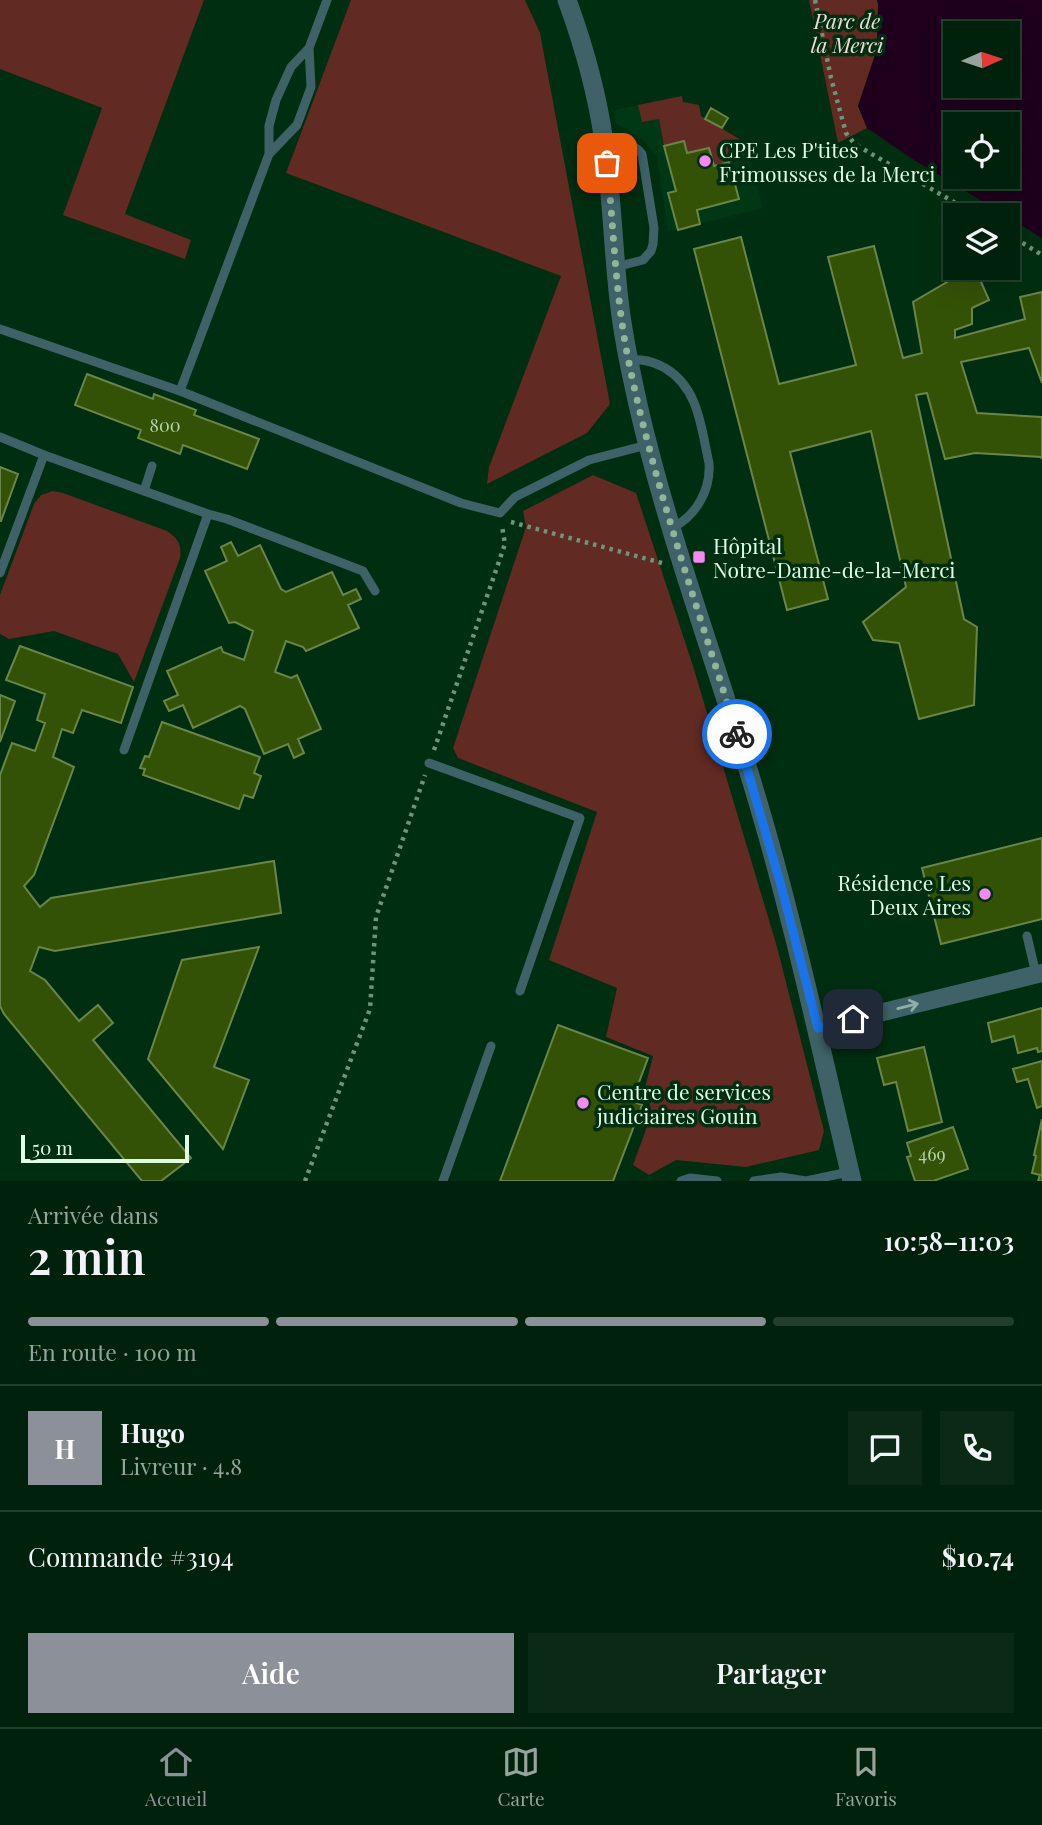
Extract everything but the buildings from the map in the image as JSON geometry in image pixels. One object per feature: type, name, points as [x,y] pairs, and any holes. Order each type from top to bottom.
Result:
[{"type":"street","points":[[568,0],[589,69],[605,146],[622,321],[628,360],[648,445],[755,791],[818,1028],[850,1176]]},
{"type":"street","points":[[818,1028],[1039,973]]},
{"type":"lane","points":[[270,154],[269,126],[276,100],[291,67],[309,48],[327,0]]},
{"type":"lane","points":[[180,391],[270,154],[297,125],[311,87],[309,48]]},
{"type":"lane","points":[[605,146],[630,144],[642,154],[654,228],[653,244],[648,257],[637,263],[616,267]]},
{"type":"lane","points":[[0,328],[180,391],[461,503],[500,513],[515,497],[589,460],[648,445]]},
{"type":"lane","points":[[628,360],[647,360],[669,370],[685,384],[697,410],[710,472],[705,491],[694,513],[682,524],[672,528]]},
{"type":"lane","points":[[0,437],[227,519],[363,572],[374,591]]},
{"type":"lane","points":[[0,573],[44,455]]},
{"type":"lane","points":[[144,491],[152,466]]},
{"type":"lane","points":[[124,750],[208,514]]},
{"type":"lane","points":[[429,763],[580,818],[520,991]]},
{"type":"lane","points":[[1027,936],[1039,973]]},
{"type":"lane","points":[[443,1181],[491,1046]]},
{"type":"lane","points":[[754,1181],[781,1177],[806,1181],[850,1176]]},
{"type":"lane","points":[[681,1181],[690,1178],[717,1181]]},
{"type":"path","points":[[815,0],[831,78],[849,137],[858,146],[955,203]]},
{"type":"path","points":[[1020,241],[1042,255]]},
{"type":"path","points":[[500,513],[513,524],[665,564]]},
{"type":"path","points":[[306,1181],[370,1009],[376,917],[505,544],[500,513]]},
{"type":"shaded area","points":[[877,0],[1042,0],[1042,238],[1020,224],[1020,203],[985,203],[962,189],[1020,189],[1020,112],[943,112],[943,177],[867,128],[858,106],[877,49]]},
{"type":"shaded area","name":"CPE Les P'tites Frimousses de la Merci","points":[[682,96],[683,102],[699,105],[701,116],[746,143],[763,208],[668,232],[657,157],[643,140],[616,124],[614,110]]},
{"type":"green space","points":[[0,0],[204,0],[125,214],[191,240],[185,259],[63,215],[102,108],[0,69]]},
{"type":"green space","points":[[351,0],[525,0],[540,33],[610,404],[587,433],[487,484],[489,467],[561,276],[286,173]]},
{"type":"green space","name":"Parc de la Merci","points":[[809,0],[877,0],[878,4],[877,49],[858,106],[867,128],[838,143]]},
{"type":"green space","points":[[682,96],[683,102],[699,105],[701,116],[746,143],[750,157],[714,166],[709,148],[687,153],[684,141],[664,146],[659,119],[642,122],[638,105]]},
{"type":"green space","points":[[593,475],[636,493],[693,666],[777,947],[824,1131],[819,1150],[746,1167],[676,1160],[649,1175],[633,1165],[652,1113],[645,1088],[653,1056],[606,1037],[617,988],[549,960],[597,812],[458,758],[453,748],[526,527],[523,511]]},
{"type":"green space","points":[[53,491],[167,531],[178,542],[180,558],[134,682],[118,654],[54,631],[9,639],[0,634],[0,595],[34,504],[41,495]]},
{"type":"way so far","points":[[607,163],[619,300],[639,409],[660,489],[737,734]]},
{"type":"place","name":"CPE Les P'tites Frimousses de la Merci","points":[[705,161]]},
{"type":"place","name":"Hôpital Notre-Dame-de-la-Merci","points":[[699,557]]},
{"type":"place","name":"Résidence Les Deux Aires","points":[[985,894]]},
{"type":"place","name":"Centre de services judiciaires Gouin","points":[[583,1103]]},
{"type":"route","points":[[737,734],[755,791],[818,1028],[853,1019]]}]
